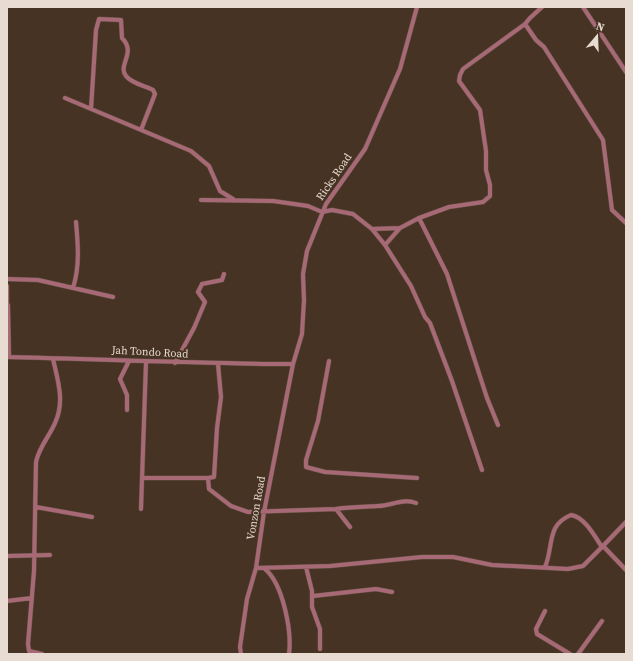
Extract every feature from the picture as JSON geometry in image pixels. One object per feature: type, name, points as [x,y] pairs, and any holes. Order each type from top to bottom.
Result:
[{"type":"street","name":"Ricks Road","points":[[293,364],[302,334],[304,300],[303,274],[307,251],[322,212],[344,176],[365,149],[400,69],[417,7]]},
{"type":"street","points":[[385,245],[400,228],[419,218],[449,207],[483,202],[490,196],[490,185],[486,170],[486,151],[480,110],[459,82],[460,75],[463,69],[525,24],[542,7]]},
{"type":"street","points":[[583,7],[626,70]]},
{"type":"street","points":[[90,109],[96,30],[99,19],[121,20],[122,38],[126,43],[129,52],[124,68],[124,74],[130,79],[153,90],[155,94],[141,130]]},
{"type":"street","points":[[525,24],[536,40],[544,47],[603,140],[612,210],[626,223]]},
{"type":"street","points":[[65,98],[191,152],[202,159],[208,166],[220,191],[234,199]]},
{"type":"street","points":[[201,200],[234,199],[299,205],[322,212],[332,210],[352,214],[372,229],[385,245],[411,286],[436,336],[482,470]]},
{"type":"street","points":[[419,218],[447,274],[486,398],[498,425]]},
{"type":"street","points":[[73,288],[76,277],[79,246],[76,222]]},
{"type":"street","points":[[372,229],[400,228]]},
{"type":"street","points":[[175,363],[194,328],[204,302],[198,292],[202,284],[222,280],[224,274]]},
{"type":"street","points":[[7,279],[38,280],[113,297]]},
{"type":"street","points":[[7,286],[8,357]]},
{"type":"street","name":"Jah Tondo Road","points":[[8,357],[129,360],[175,363],[293,364]]},
{"type":"street","points":[[42,654],[29,651],[36,507],[36,462],[38,454],[55,424],[61,406],[58,378],[53,359]]},
{"type":"street","points":[[127,410],[127,395],[120,379],[129,360]]},
{"type":"street","points":[[329,361],[318,421],[306,460],[306,467],[325,472],[417,478]]},
{"type":"street","points":[[141,509],[146,362]]},
{"type":"street","points":[[142,478],[214,477],[217,428],[221,397],[218,364]]},
{"type":"street","name":"Vonzon Road","points":[[241,654],[240,648],[247,599],[256,568],[264,512],[293,364]]},
{"type":"street","points":[[208,478],[209,488],[231,506],[248,512],[336,509],[379,506],[411,501],[416,503]]},
{"type":"street","points":[[36,507],[92,517]]},
{"type":"street","points":[[336,509],[350,527]]},
{"type":"street","points":[[545,567],[551,549],[553,530],[557,525],[571,515],[577,517],[626,570]]},
{"type":"street","points":[[256,568],[306,567],[422,557],[453,557],[492,565],[568,569],[583,566],[626,522]]},
{"type":"street","points":[[7,556],[50,555]]},
{"type":"street","points":[[306,567],[313,596],[312,607],[320,629],[320,649]]},
{"type":"street","points":[[265,568],[273,575],[284,604],[290,640],[289,654]]},
{"type":"street","points":[[313,596],[376,589],[392,592]]},
{"type":"street","points":[[7,601],[32,598]]},
{"type":"street","points":[[546,611],[536,628],[537,634],[570,654]]},
{"type":"street","points":[[578,654],[602,621]]}]
